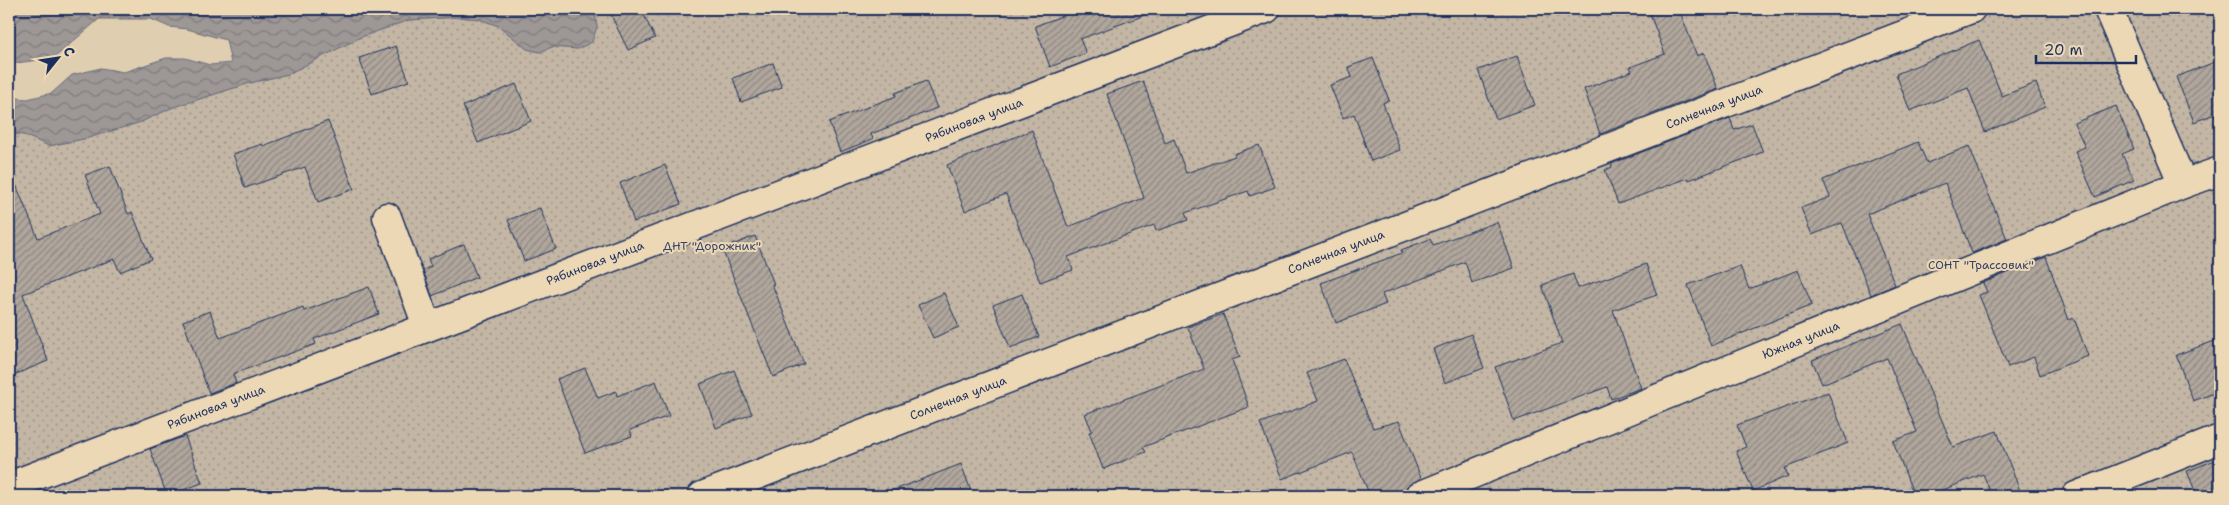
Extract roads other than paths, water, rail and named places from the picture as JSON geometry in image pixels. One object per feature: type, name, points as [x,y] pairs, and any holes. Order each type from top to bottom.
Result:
[{"type":"street","name":"Рябиновая улица","points":[[9,486],[1266,9]]},
{"type":"street","name":"Солнечная улица","points":[[702,496],[1971,9]]},
{"type":"street","points":[[2108,9],[2183,184]]},
{"type":"street","name":"Южная улица","points":[[1419,496],[2183,184],[2220,171]]},
{"type":"street","points":[[387,217],[427,326]]},
{"type":"street","points":[[2076,496],[2220,438]]},
{"type":"water","points":[[9,9],[594,9],[597,27],[592,42],[578,49],[552,47],[540,52],[527,49],[499,26],[479,19],[459,17],[409,20],[361,37],[288,74],[250,83],[171,108],[141,122],[88,138],[49,146],[24,135],[9,133],[9,97],[27,99],[52,93],[72,75],[101,68],[124,72],[166,58],[185,58],[210,65],[231,63],[226,40],[187,29],[169,27],[151,19],[99,19],[54,58],[16,63],[9,66]]},
{"type":"park label","name":"ДНТ \"Дорожник\"","points":[[712,246]]},
{"type":"park label","name":"СОНТ \"Трассовик\"","points":[[1981,265]]}]
